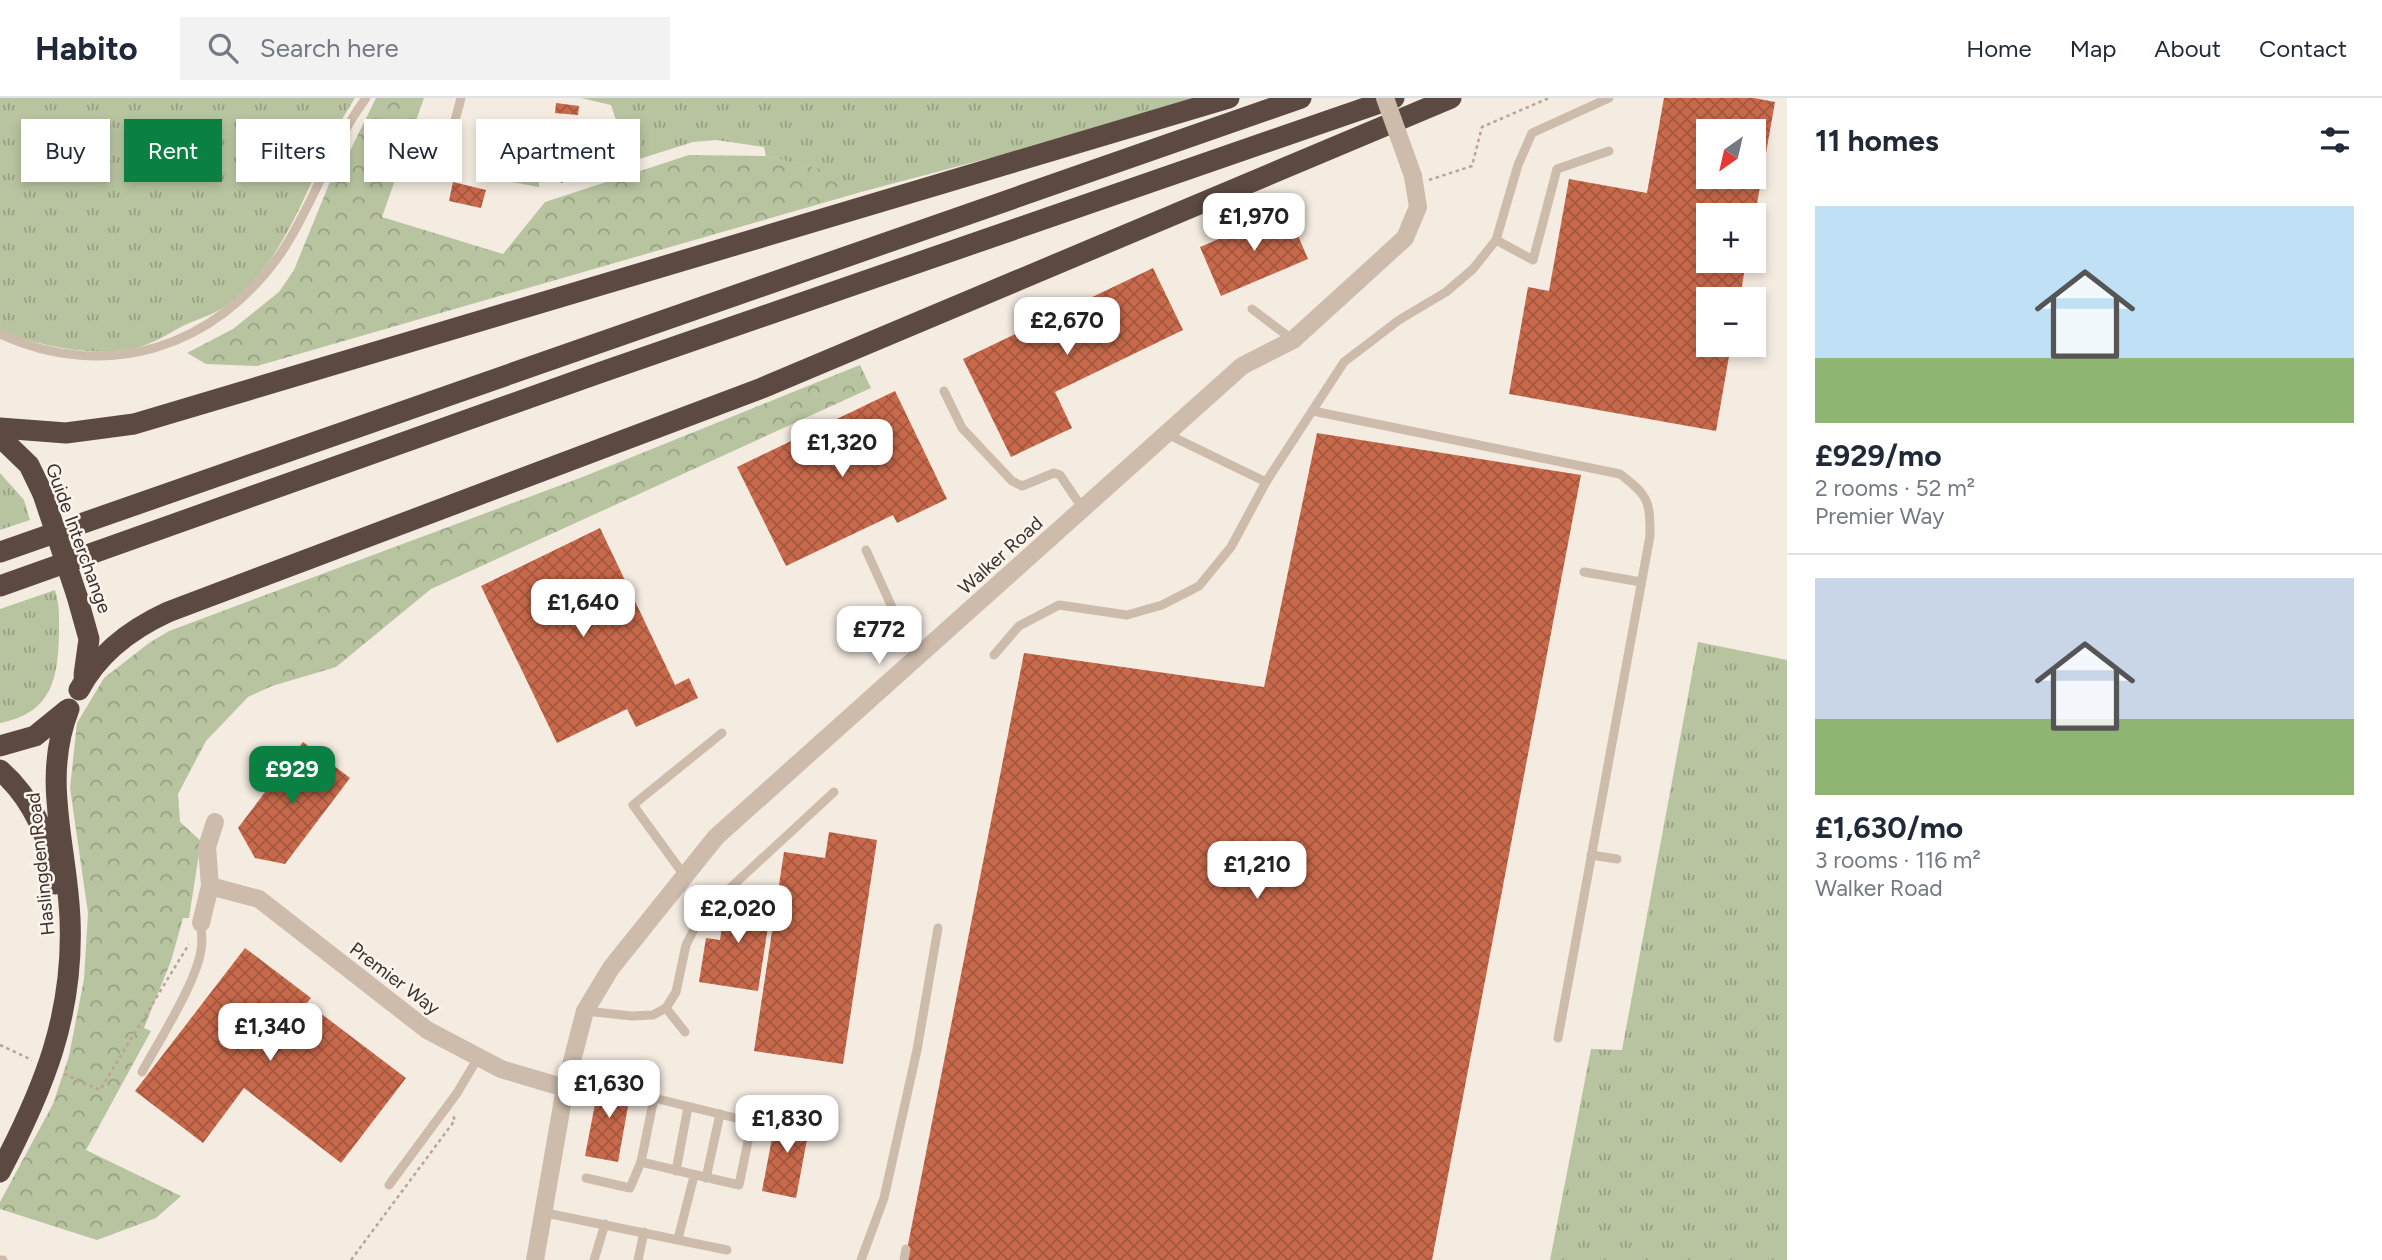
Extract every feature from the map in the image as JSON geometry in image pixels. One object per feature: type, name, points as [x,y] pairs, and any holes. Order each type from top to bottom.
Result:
[{"type":"highway","points":[[0,428],[66,433],[134,424],[1229,98]]},
{"type":"highway","points":[[0,552],[1301,98]]},
{"type":"highway","points":[[0,586],[600,373],[1394,98]]},
{"type":"highway","points":[[0,746],[35,736],[74,699],[91,671],[116,644],[140,626],[168,612],[762,388],[1451,98]]},
{"type":"highway","name":"Guide Interchange","points":[[0,436],[29,465],[43,494],[85,617],[90,649],[74,699]]},
{"type":"highway","name":"Haslingden Road","points":[[0,1172],[62,1025],[70,952],[65,855],[54,775],[57,743],[74,699]]},
{"type":"highway","name":"Haslingden Road","points":[[0,770],[16,784],[34,811],[54,868],[58,916],[57,974],[44,1065],[0,1148]]},
{"type":"street","name":"Walker Road","points":[[535,1260],[541,1212],[565,1088],[585,1011],[611,968],[716,837],[1242,366],[1293,340],[1405,238],[1418,207],[1414,180],[1385,98]]},
{"type":"street","points":[[201,923],[211,886],[207,847],[215,822]]},
{"type":"street","name":"Premier Way","points":[[211,886],[259,900],[427,1030],[501,1069],[565,1088]]},
{"type":"lane","points":[[0,334],[57,354],[96,358],[136,355],[204,328],[248,294],[281,253],[366,98]]},
{"type":"lane","points":[[455,119],[461,98]]},
{"type":"lane","points":[[994,655],[1019,626],[1059,605],[1127,615],[1162,605],[1199,586],[1231,547],[1266,482],[1344,362],[1399,320],[1446,292],[1473,269],[1496,240],[1518,165],[1532,133],[1609,98]]},
{"type":"lane","points":[[1496,240],[1533,260],[1557,169],[1609,151]]},
{"type":"lane","points":[[1252,309],[1293,340]]},
{"type":"lane","points":[[944,391],[962,428],[1012,481],[1022,486],[1054,473],[1060,475],[1083,509]]},
{"type":"lane","points":[[1313,411],[1620,474],[1643,491],[1650,513],[1650,536],[1558,1038]]},
{"type":"lane","points":[[1167,434],[1266,482]]},
{"type":"lane","points":[[866,550],[901,627],[923,652]]},
{"type":"lane","points":[[1584,572],[1641,582]]},
{"type":"lane","points":[[684,875],[633,805],[722,733]]},
{"type":"lane","points":[[585,1011],[632,1016],[653,1014],[666,1008],[676,992],[686,945],[702,914],[834,793]]},
{"type":"lane","points":[[1591,855],[1617,859]]},
{"type":"lane","points":[[142,1072],[179,1005],[201,951],[201,923]]},
{"type":"lane","points":[[861,1260],[884,1198],[917,1050],[937,928]]},
{"type":"lane","points":[[666,1008],[685,1032]]},
{"type":"lane","points":[[389,1185],[448,1106],[479,1056]]},
{"type":"lane","points":[[586,1178],[630,1188],[641,1162],[654,1098],[752,1122],[738,1185],[641,1162]]},
{"type":"lane","points":[[676,1171],[688,1107]]},
{"type":"lane","points":[[706,1178],[720,1114]]},
{"type":"lane","points":[[678,1239],[694,1176]]},
{"type":"lane","points":[[541,1212],[727,1250]]},
{"type":"lane","points":[[594,1260],[605,1224]]},
{"type":"lane","points":[[638,1260],[644,1232]]},
{"type":"lane","points":[[904,1260],[906,1249]]},
{"type":"path","points":[[1414,180],[1472,166],[1482,127],[1549,98]]},
{"type":"path","points":[[0,1045],[100,1090],[201,923]]},
{"type":"path","points":[[351,1260],[455,1120],[448,1106]]},
{"type":"green space","points":[[0,98],[355,98],[343,119],[236,119],[236,182],[312,182],[270,261],[250,284],[222,309],[153,342],[119,351],[67,349],[0,331]]},
{"type":"green space","points":[[376,98],[424,98],[417,119],[366,119]]},
{"type":"green space","points":[[581,98],[1192,98],[1035,146],[861,192],[830,172],[766,156],[764,147],[716,140],[693,142],[640,159],[640,119],[616,119],[611,105]]},
{"type":"green space","points":[[364,122],[364,182],[394,182],[382,217],[503,254],[545,202],[606,182],[640,182],[640,171],[689,155],[766,156],[832,172],[861,192],[257,366],[206,364],[187,353],[233,329],[279,292],[294,270],[330,182],[350,182],[350,151]]},
{"type":"green space","points":[[512,182],[539,182],[539,187]]},
{"type":"green space","points":[[860,365],[871,388],[431,589],[336,667],[272,686],[248,697],[206,741],[178,794],[180,822],[201,841],[189,918],[183,918],[171,961],[144,1028],[151,1031],[86,1150],[181,1196],[156,1218],[97,1240],[0,1209],[0,1202],[53,1104],[69,1056],[84,979],[88,913],[70,788],[77,723],[104,678],[169,631],[580,478]]},
{"type":"green space","points":[[0,473],[24,500],[30,520],[0,530]]},
{"type":"green space","points":[[55,590],[59,612],[58,650],[54,679],[49,692],[31,711],[0,723],[0,609]]},
{"type":"green space","points":[[1698,642],[1787,660],[1787,1260],[1550,1260],[1591,1049],[1622,1050]]},
{"type":"building","points":[[1664,98],[1754,98],[1775,102],[1766,153],[1766,119],[1696,119],[1696,189],[1760,189],[1757,203],[1696,203],[1696,273],[1744,273],[1742,287],[1696,287],[1696,357],[1729,357],[1716,431],[1509,394],[1528,287],[1549,291],[1569,179],[1647,193]]},
{"type":"building","points":[[556,103],[579,106],[578,115],[555,113]]},
{"type":"building","points":[[453,182],[486,190],[481,208],[449,201]]},
{"type":"building","points":[[1287,210],[1308,259],[1221,296],[1200,247]]},
{"type":"building","points":[[1153,268],[1183,330],[1055,392],[1072,428],[1011,457],[963,359]]},
{"type":"building","points":[[895,391],[947,499],[897,523],[893,515],[786,566],[737,467]]},
{"type":"building","points":[[1317,433],[1581,475],[1432,1260],[905,1260],[1024,653],[1264,687]]},
{"type":"building","points":[[600,528],[675,685],[689,678],[698,698],[636,727],[627,709],[557,743],[481,586]]},
{"type":"building","points":[[303,742],[350,778],[285,864],[255,858],[238,828]]},
{"type":"building","points":[[829,832],[877,840],[843,1064],[754,1051],[784,852],[825,858]]},
{"type":"building","points":[[727,893],[772,901],[758,991],[699,982],[706,938],[720,940]]},
{"type":"building","points":[[245,948],[311,998],[307,1003],[406,1078],[341,1163],[244,1088],[203,1143],[135,1091]]},
{"type":"building","points":[[600,1078],[632,1084],[618,1162],[585,1156]]},
{"type":"building","points":[[777,1112],[811,1118],[796,1198],[762,1191]]}]
